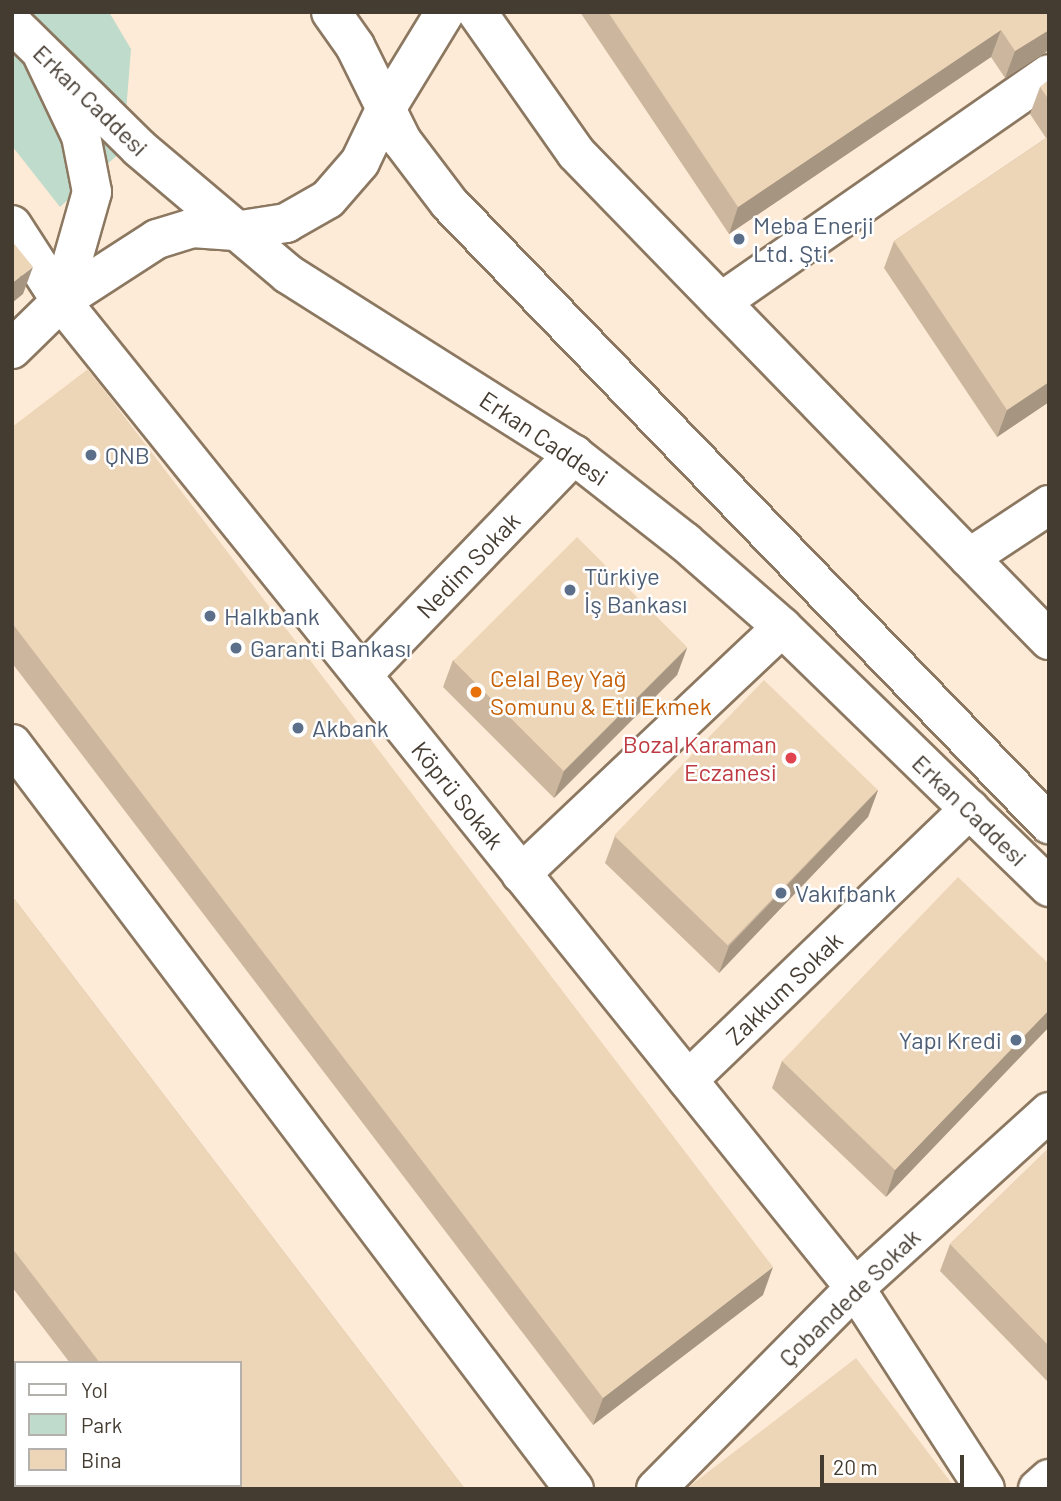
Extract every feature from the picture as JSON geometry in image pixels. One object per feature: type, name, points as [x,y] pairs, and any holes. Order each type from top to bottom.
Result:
[{"type":"street","name":"Erkan Caddesi","points":[[331,12],[355,46],[384,112],[449,203],[1049,824]]},
{"type":"street","points":[[12,349],[61,301],[173,232],[235,231],[286,223],[328,199],[360,163],[384,112],[445,12]]},
{"type":"street","points":[[477,12],[576,153],[1049,640]]},
{"type":"street","name":"Erkan Caddesi","points":[[12,23],[41,53],[235,231],[338,309],[574,455],[782,626],[1049,887]]},
{"type":"street","points":[[41,53],[81,136],[92,192],[61,301]]},
{"type":"street","points":[[721,302],[1049,74]]},
{"type":"street","name":"Köprü Sokak","points":[[12,225],[61,301],[855,1288],[985,1489]]},
{"type":"street","name":"Nedim Sokak","points":[[362,675],[574,455]]},
{"type":"street","points":[[969,558],[1049,505]]},
{"type":"street","points":[[522,874],[782,626]]},
{"type":"street","points":[[12,744],[574,1489]]},
{"type":"street","name":"Zakkum Sokak","points":[[688,1080],[970,810]]},
{"type":"street","name":"Çobandede Sokak","points":[[656,1489],[855,1288],[1049,1112]]},
{"type":"street","points":[[1038,1489],[1049,1479]]},
{"type":"green space","points":[[12,12],[109,12],[131,49],[123,150],[60,207],[12,146]]},
{"type":"building","points":[[608,12],[1049,12],[1049,30],[1015,51],[1001,30],[738,207]]},
{"type":"building","points":[[1049,80],[1049,100],[1040,87]]},
{"type":"building","points":[[1049,136],[1049,382],[1007,410],[894,241]]},
{"type":"building","points":[[12,241],[33,267],[12,283]]},
{"type":"building","points":[[88,369],[773,1267],[603,1398],[12,623],[12,427]]},
{"type":"building","points":[[577,537],[687,647],[564,771],[453,661]]},
{"type":"building","points":[[764,680],[878,790],[728,945],[614,835]]},
{"type":"building","points":[[958,877],[1049,964],[1049,1010],[895,1170],[782,1061]]},
{"type":"building","points":[[12,896],[465,1489],[196,1489],[195,1487],[242,1487],[242,1361],[98,1361],[12,1248]]},
{"type":"building","points":[[1049,1148],[1049,1346],[950,1244]]},
{"type":"building","points":[[856,1358],[956,1489],[686,1489]]},
{"type":"place","name":"Meba Enerji Ltd. Şti.","points":[[739,239]]},
{"type":"place","name":"QNB","points":[[91,455]]},
{"type":"place","name":"Türkiye İş Bankası","points":[[570,590]]},
{"type":"place","name":"Halkbank","points":[[210,616]]},
{"type":"place","name":"Garanti Bankası","points":[[236,648]]},
{"type":"place","name":"Celal Bey Yağ Somunu & Etli Ekmek","points":[[476,692]]},
{"type":"place","name":"Akbank","points":[[298,728]]},
{"type":"place","name":"Bozal Karaman Eczanesi","points":[[791,758]]},
{"type":"place","name":"Vakıfbank","points":[[781,893]]},
{"type":"place","name":"Yapı Kredi","points":[[1016,1040]]}]
